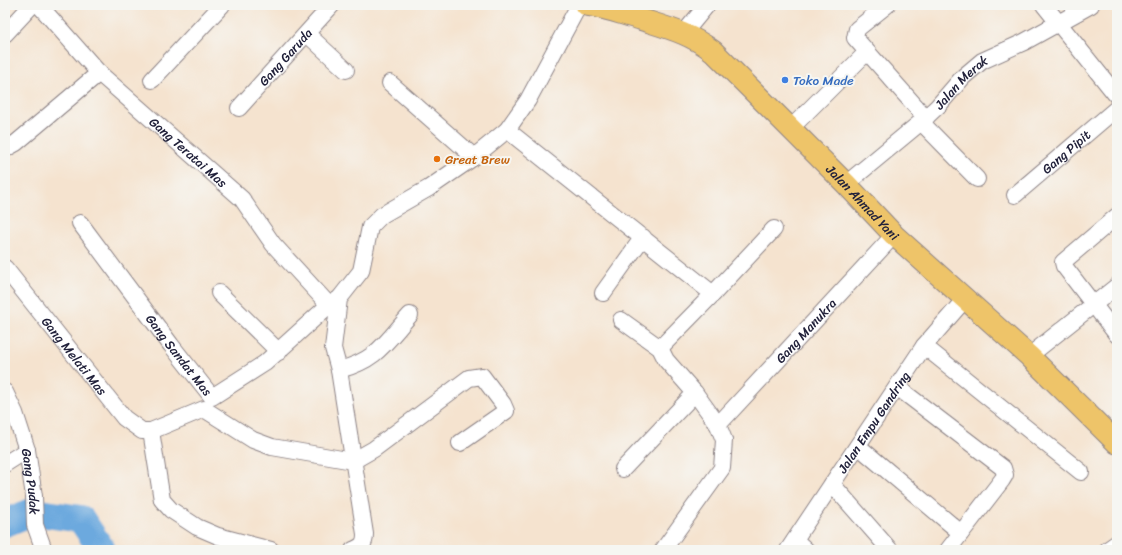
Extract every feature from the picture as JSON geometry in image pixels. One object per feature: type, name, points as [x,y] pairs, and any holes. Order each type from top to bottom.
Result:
[{"type":"main road","name":"Jalan Ahmad Yani","points":[[586,5],[603,7],[684,33],[697,39],[713,51],[846,184],[894,235],[1029,356],[1117,443]]},
{"type":"street","points":[[152,80],[222,5]]},
{"type":"street","name":"Gang Garuda","points":[[239,108],[332,5]]},
{"type":"street","name":"Gang Sandat Mas","points":[[80,223],[212,397],[250,374],[279,352],[334,302],[361,271],[370,227],[375,221],[382,215],[429,188],[474,157],[507,130],[528,100],[580,5]]},
{"type":"street","points":[[684,33],[707,5]]},
{"type":"street","points":[[887,5],[857,29],[855,38],[924,120],[977,179]]},
{"type":"street","points":[[1044,5],[1117,96]]},
{"type":"street","name":"Jalan Merak","points":[[846,184],[924,120],[963,77],[982,61],[1024,42],[1091,5]]},
{"type":"street","points":[[5,34],[29,6]]},
{"type":"street","name":"Gang Teratai Mas","points":[[29,6],[99,73],[242,200],[273,244],[334,302]]},
{"type":"street","points":[[307,34],[346,70]]},
{"type":"street","points":[[790,128],[867,52]]},
{"type":"street","points":[[5,149],[16,142],[99,73]]},
{"type":"street","points":[[390,83],[474,157]]},
{"type":"street","name":"Gang Pipit","points":[[1015,195],[1117,108]]},
{"type":"street","points":[[507,130],[644,237],[713,294]]},
{"type":"street","points":[[1117,216],[1063,262],[1064,266],[1117,335]]},
{"type":"street","points":[[660,348],[774,229]]},
{"type":"street","name":"Gang Manukra","points":[[718,425],[894,235]]},
{"type":"street","points":[[603,293],[644,237]]},
{"type":"street","name":"Gang Melati Mas","points":[[5,268],[124,418],[142,431],[151,431]]},
{"type":"street","points":[[1029,356],[1117,286]]},
{"type":"street","points":[[219,293],[279,352]]},
{"type":"street","name":"Jalan Empu Gandring","points":[[796,547],[832,484],[924,346],[965,299]]},
{"type":"street","points":[[334,302],[333,348],[339,370],[365,534],[365,542],[362,546],[353,550]]},
{"type":"street","points":[[339,370],[359,365],[369,359],[410,315]]},
{"type":"street","points":[[621,320],[660,348],[666,360],[695,393],[718,425],[724,440],[722,468],[663,550]]},
{"type":"street","points":[[924,346],[1081,472]]},
{"type":"street","points":[[271,550],[218,536],[197,527],[171,510],[162,500],[151,431],[204,409],[253,440],[272,448],[353,461],[374,449],[469,378],[482,376],[503,404],[506,411],[460,443]]},
{"type":"street","points":[[897,387],[1003,468],[1004,471],[1002,480],[948,550]]},
{"type":"street","name":"Gang Pudak","points":[[5,392],[9,399],[27,450],[34,496],[35,525],[44,550]]},
{"type":"street","points":[[623,469],[695,393]]},
{"type":"street","points":[[858,446],[961,534]]},
{"type":"street","points":[[5,464],[27,450]]},
{"type":"street","points":[[832,484],[890,550]]},
{"type":"street","points":[[1107,550],[1117,543]]},
{"type":"waterway","points":[[5,523],[32,512],[81,519],[102,550]]},
{"type":"place","name":"Toko Made","points":[[785,80]]},
{"type":"place","name":"Great Brew","points":[[437,159]]}]
